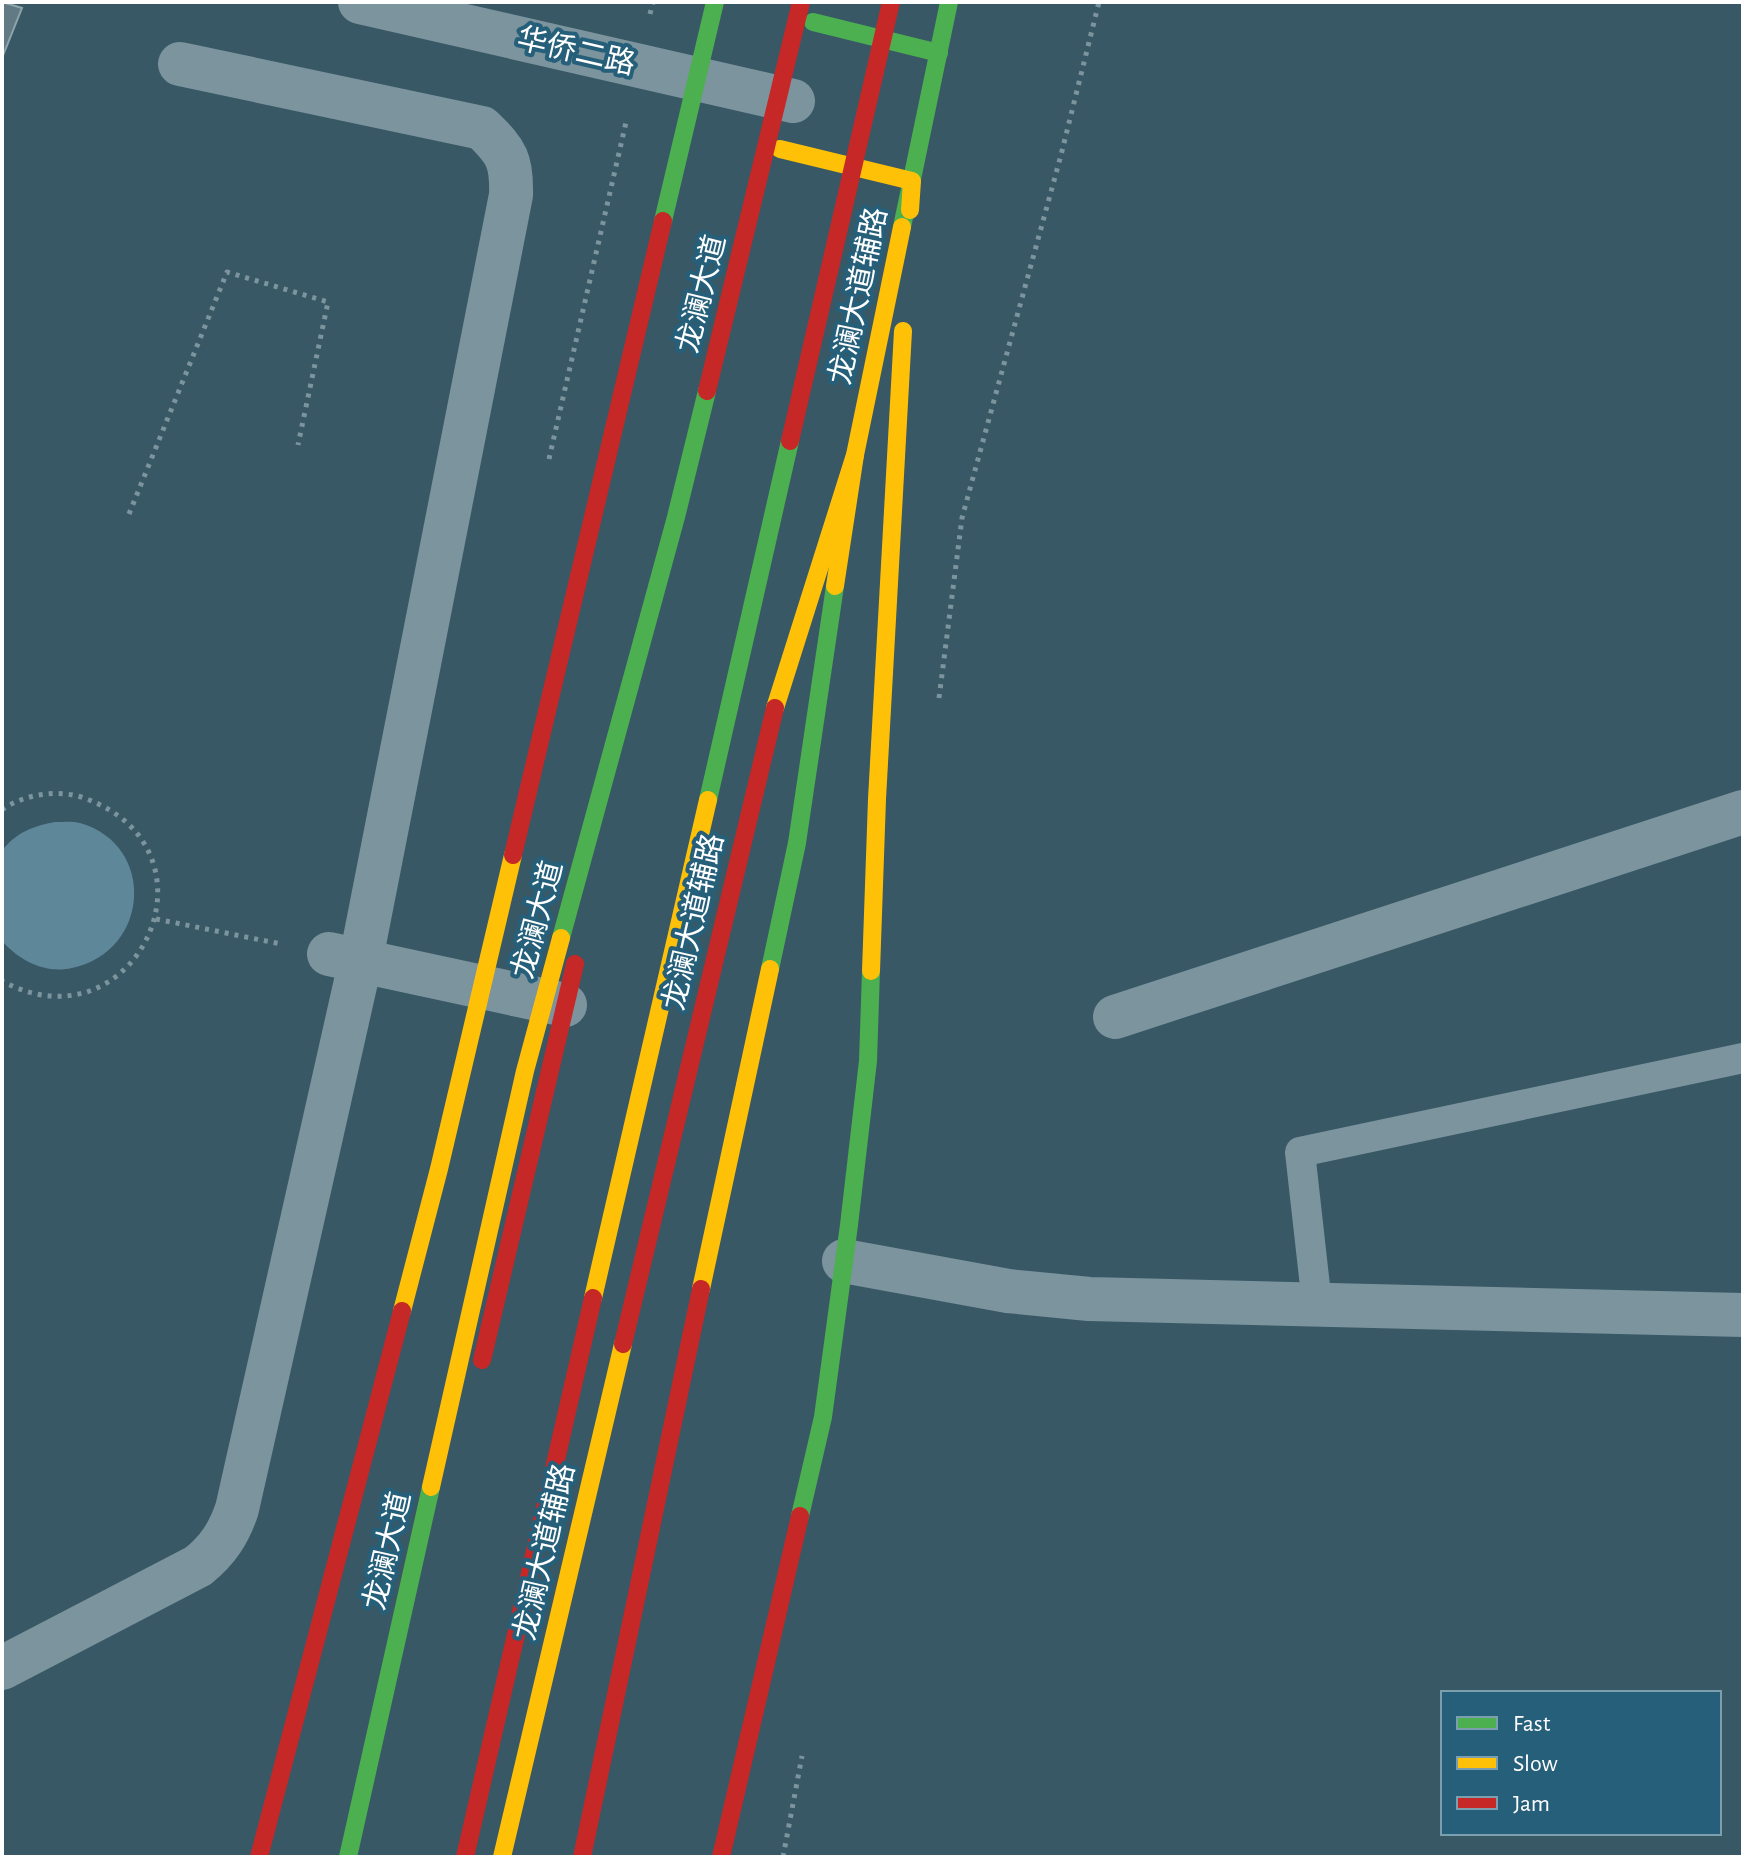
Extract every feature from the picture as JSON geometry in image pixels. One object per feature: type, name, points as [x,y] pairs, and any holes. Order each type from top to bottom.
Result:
[{"type":"main road","points":[[259,1857],[439,1169],[715,2]]},
{"type":"main road","name":"龙澜大道","points":[[348,1857],[525,1071],[676,517],[801,2]]},
{"type":"main road","points":[[604,852],[817,2]]},
{"type":"main road","points":[[465,1857],[891,2]]},
{"type":"main road","name":"龙澜大道辅路","points":[[502,1857],[770,723],[855,455],[949,2]]},
{"type":"main road","points":[[813,22],[939,53]]},
{"type":"main road","points":[[721,1857],[823,1417],[868,1061],[877,799],[912,181],[780,149]]},
{"type":"main road","points":[[582,1857],[797,843],[855,455]]},
{"type":"main road","points":[[478,1377],[580,944]]},
{"type":"main road","points":[[366,1857],[395,1733]]},
{"type":"street","name":"华侨二路","points":[[360,2],[793,101]]},
{"type":"street","points":[[2,1668],[198,1566],[214,1553],[229,1530],[240,1493],[345,956],[511,195],[511,168],[502,147],[482,128],[180,64]]},
{"type":"street","points":[[1115,1017],[1743,812]]},
{"type":"street","points":[[345,956],[565,1005]]},
{"type":"street","points":[[844,1261],[1008,1291],[1076,1298],[1743,1315]]},
{"type":"lane","points":[[1317,1304],[1300,1152],[1743,1058]]},
{"type":"path","points":[[938,711],[962,518],[1065,142],[1099,2]]},
{"type":"path","points":[[129,514],[227,272],[328,302],[298,445]]},
{"type":"path","points":[[2,810],[10,804],[41,794],[74,794],[106,806],[132,826],[150,854],[158,886],[156,919],[142,949],[120,975],[90,991],[56,997],[22,991],[2,981]]},
{"type":"path","points":[[156,919],[345,956]]},
{"type":"water","points":[[55,822],[80,823],[105,835],[122,853],[132,874],[134,898],[129,921],[117,942],[98,958],[62,969],[34,964],[2,941],[2,851],[26,831]]},
{"type":"building","points":[[2,2],[22,8],[2,58]]},
{"type":"traffic: fast","points":[[663,221],[715,2]]},
{"type":"traffic: fast","points":[[902,227],[949,2]]},
{"type":"traffic: fast","points":[[813,22],[939,53]]},
{"type":"traffic: fast","points":[[561,938],[676,517],[707,391]]},
{"type":"traffic: fast","points":[[708,800],[790,441]]},
{"type":"traffic: fast","points":[[770,969],[797,843],[835,586]]},
{"type":"traffic: fast","points":[[800,1516],[823,1417],[849,1225],[868,1061],[871,971]]},
{"type":"traffic: fast","points":[[348,1857],[431,1487]]},
{"type":"traffic: slow","points":[[780,149],[912,181],[910,210]]},
{"type":"traffic: slow","points":[[775,708],[855,455],[902,227]]},
{"type":"traffic: slow","points":[[871,971],[877,799],[903,331]]},
{"type":"traffic: slow","points":[[835,586],[855,455]]},
{"type":"traffic: slow","points":[[593,1298],[708,800]]},
{"type":"traffic: slow","points":[[402,1311],[513,855]]},
{"type":"traffic: slow","points":[[431,1487],[525,1071],[561,938]]},
{"type":"traffic: slow","points":[[701,1289],[770,969]]},
{"type":"traffic: slow","points":[[502,1857],[623,1344]]},
{"type":"traffic: jam","points":[[707,391],[801,2]]},
{"type":"traffic: jam","points":[[790,441],[891,2]]},
{"type":"traffic: jam","points":[[513,855],[663,221]]},
{"type":"traffic: jam","points":[[623,1344],[775,708]]},
{"type":"traffic: jam","points":[[482,1360],[575,964]]},
{"type":"traffic: jam","points":[[582,1857],[701,1289]]},
{"type":"traffic: jam","points":[[465,1857],[593,1298]]},
{"type":"traffic: jam","points":[[259,1857],[402,1311]]},
{"type":"traffic: jam","points":[[721,1857],[800,1516]]}]
